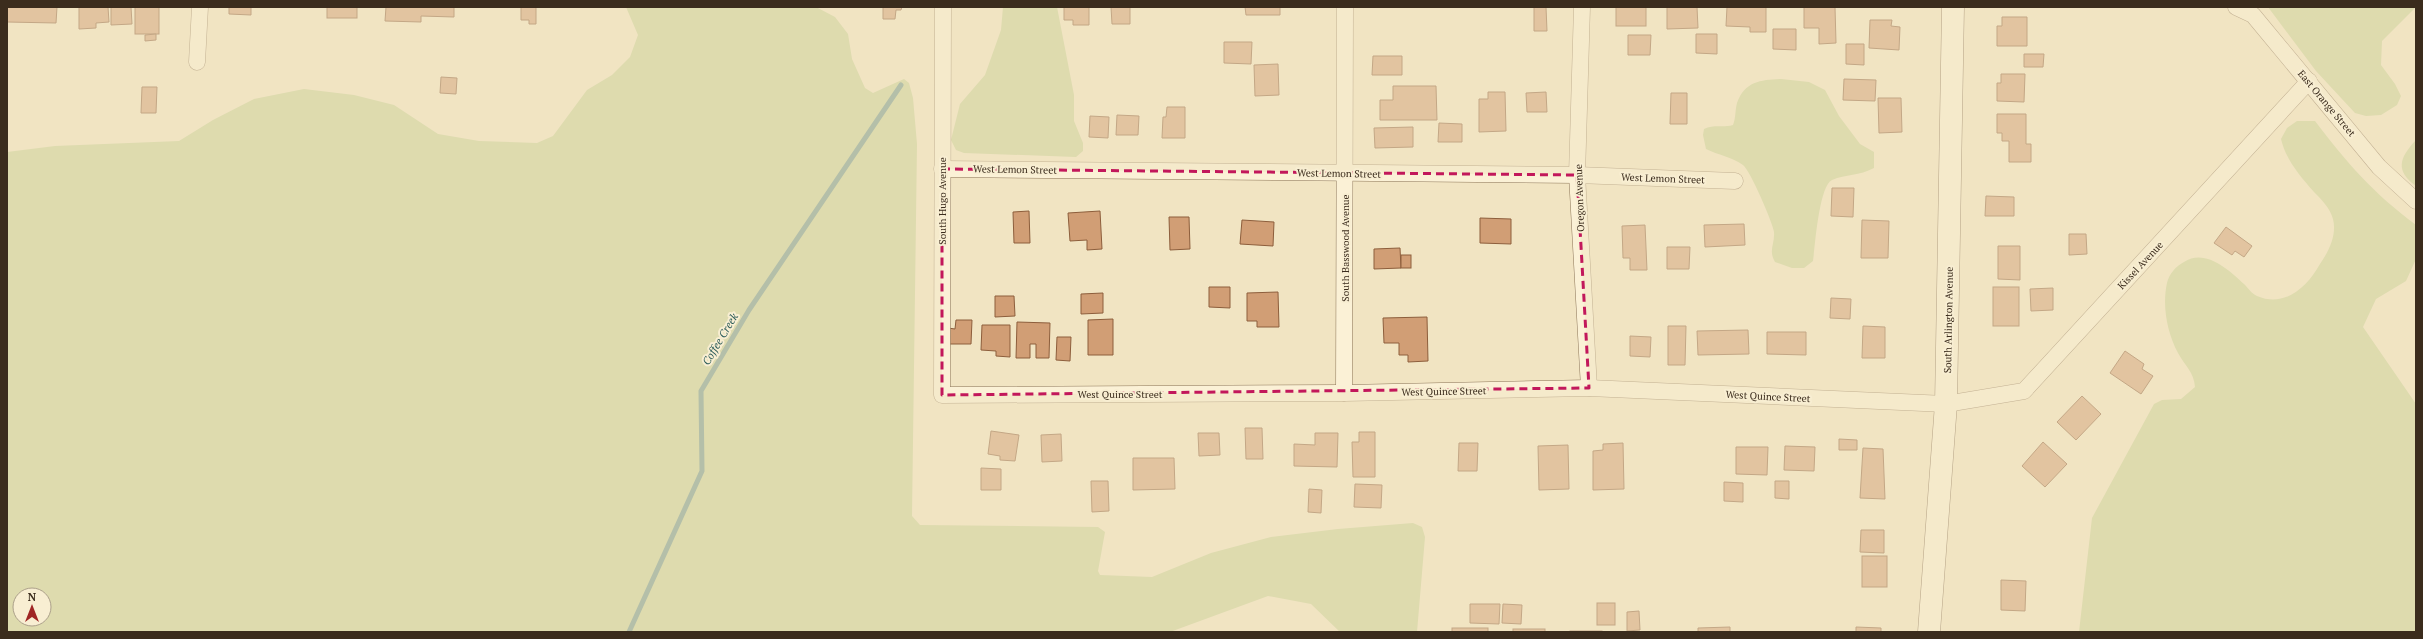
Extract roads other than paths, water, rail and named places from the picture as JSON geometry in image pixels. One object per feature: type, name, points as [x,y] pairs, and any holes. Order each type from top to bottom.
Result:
[{"type":"main road","name":"South Arlington Avenue","points":[[1929,632],[1946,404],[1953,7]]},
{"type":"street","points":[[197,62],[200,7]]},
{"type":"street","name":"South Hugo Avenue","points":[[942,394],[943,7]]},
{"type":"street","name":"South Basswood Avenue","points":[[1344,393],[1345,7]]},
{"type":"street","name":"Oregon Avenue","points":[[1582,7],[1577,175],[1589,388]]},
{"type":"street","name":"East Orange Street","points":[[2236,7],[2253,15],[2379,167],[2416,201]]},
{"type":"street","name":"Kissel Avenue","points":[[1946,404],[2024,391],[2309,81]]},
{"type":"street","name":"West Lemon Street","points":[[942,168],[1577,175],[1735,180]]},
{"type":"street","name":"West Quince Street","points":[[942,394],[1344,393],[1589,388],[1946,404]]},
{"type":"waterway","name":"Coffee Creek","points":[[629,632],[702,471],[701,391],[749,310],[901,85]]}]
